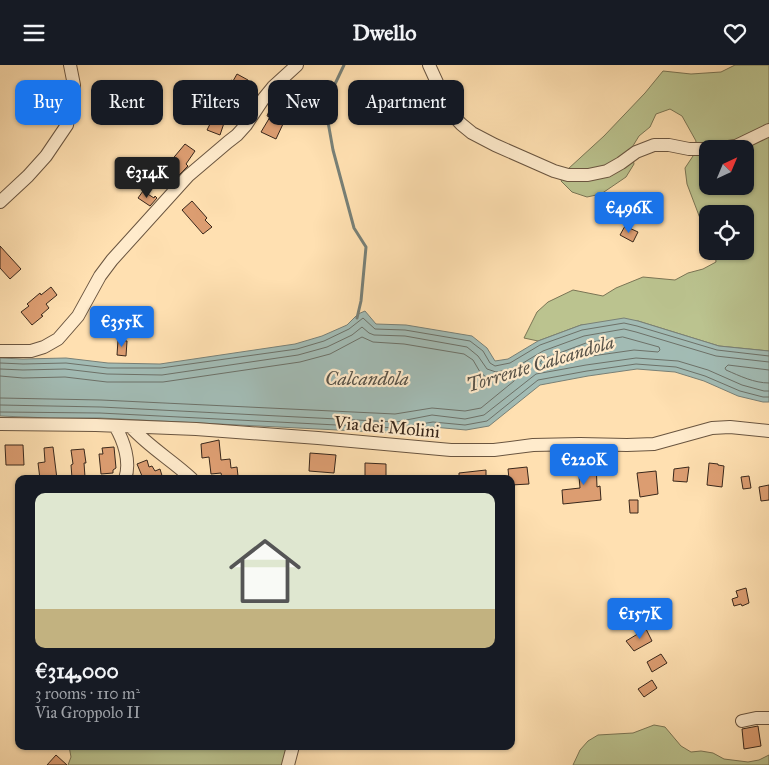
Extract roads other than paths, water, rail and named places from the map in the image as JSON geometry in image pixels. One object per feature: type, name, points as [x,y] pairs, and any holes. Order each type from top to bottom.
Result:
[{"type":"street","points":[[0,202],[46,156],[67,125],[74,85],[70,65]]},
{"type":"street","points":[[0,351],[31,351],[44,347],[58,339],[78,315],[100,276],[112,260],[188,176],[237,135],[273,87],[297,65]]},
{"type":"street","points":[[429,65],[451,113],[461,124],[472,133],[495,145],[554,171],[568,175],[588,175],[607,171],[636,152],[654,145],[699,149]]},
{"type":"street","points":[[748,140],[769,130]]},
{"type":"street","name":"Via dei Molini","points":[[0,424],[196,429],[451,450],[494,450],[542,445],[654,444],[721,427],[769,431]]},
{"type":"street","points":[[115,426],[121,437],[127,460],[128,467],[125,475]]},
{"type":"street","points":[[131,427],[188,475]]},
{"type":"street","points":[[742,721],[769,718]]},
{"type":"street","points":[[288,765],[292,750]]},
{"type":"water","name":"Calcandola","points":[[365,311],[376,324],[406,325],[472,336],[487,348],[495,361],[508,359],[538,341],[581,325],[624,318],[638,321],[719,346],[769,351],[769,402],[738,396],[704,381],[675,372],[637,369],[540,385],[489,426],[466,430],[433,427],[397,433],[100,418],[0,416],[0,358],[66,358],[108,363],[160,364],[295,344],[322,336],[347,325],[358,314]]},
{"type":"waterway","points":[[344,65],[325,105],[333,150],[354,228],[366,247],[361,301],[357,318]]},
{"type":"water label","name":"Torrente Calcandola","points":[[540,363]]}]
